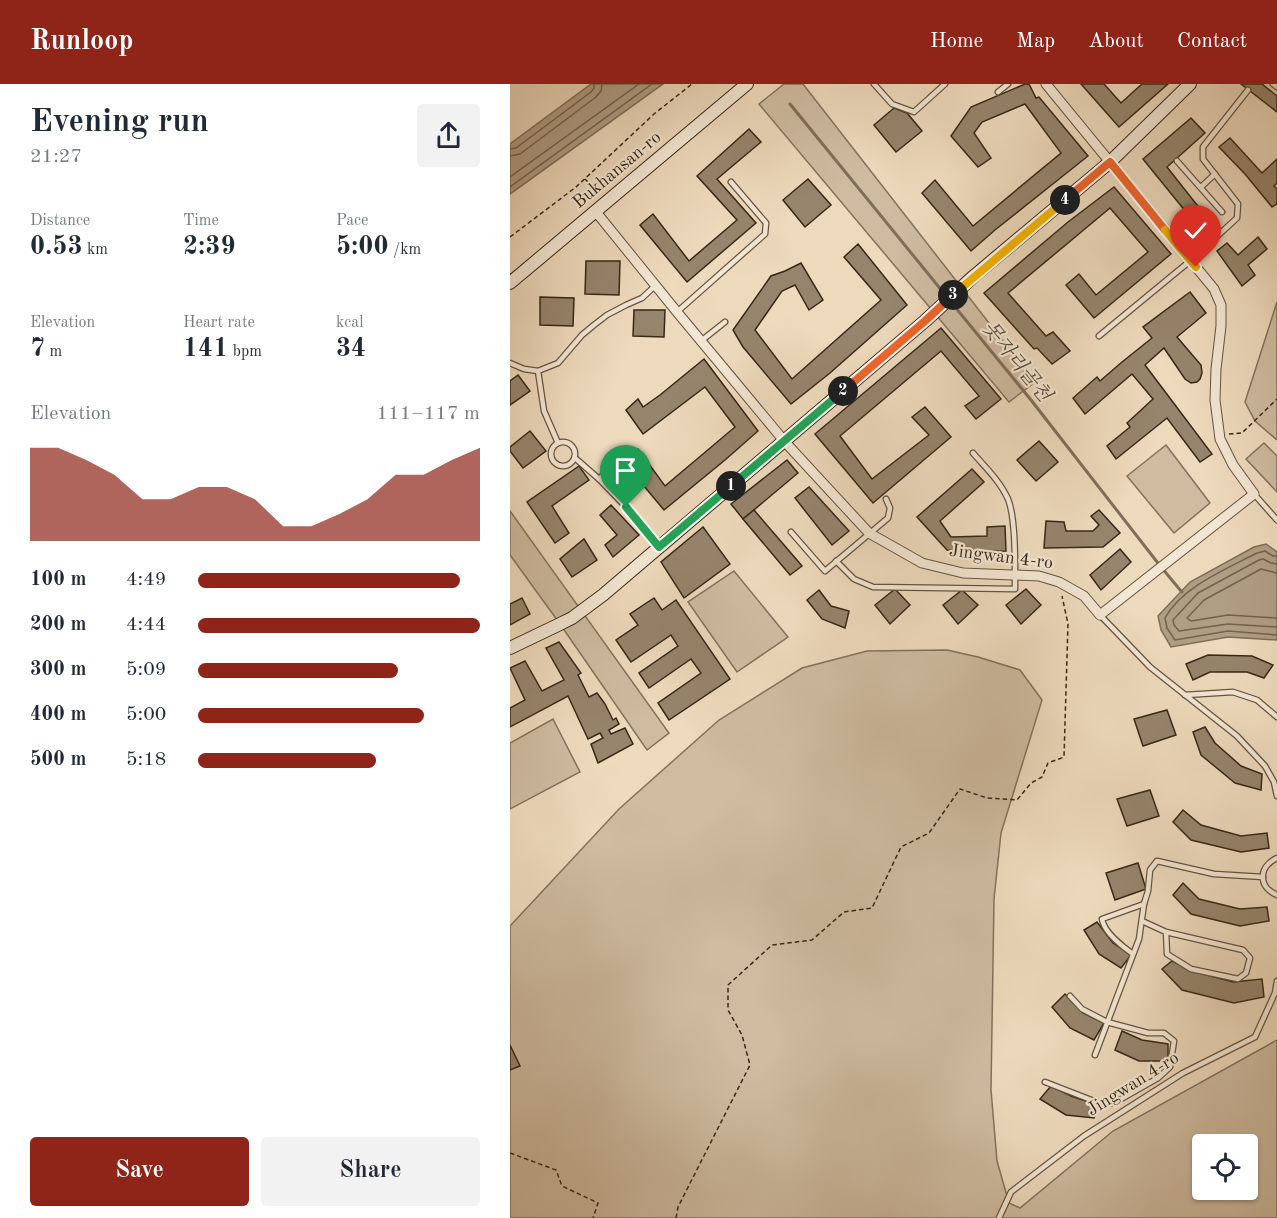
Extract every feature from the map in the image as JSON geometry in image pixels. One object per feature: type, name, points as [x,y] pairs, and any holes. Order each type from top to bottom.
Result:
[{"type":"street","name":"Bukhansan-ro","points":[[510,283],[747,84]]},
{"type":"street","points":[[1046,84],[1214,289],[1221,305],[1215,379],[1220,439],[1233,465],[1254,494],[1100,615]]},
{"type":"street","points":[[510,648],[572,618],[603,595],[785,442],[974,276],[1110,162],[1190,84]]},
{"type":"street","name":"Jingwan 4-ro","points":[[596,212],[785,442],[869,533],[922,563],[963,573],[1040,576],[1059,582],[1084,596],[1100,615]]},
{"type":"lane","points":[[874,84],[892,104],[914,112],[945,84]]},
{"type":"lane","points":[[998,92],[1008,84]]},
{"type":"lane","points":[[1273,84],[1277,87]]},
{"type":"lane","points":[[1099,336],[1190,261],[1237,218],[1238,204],[1203,159],[1203,147],[1248,90]]},
{"type":"lane","points":[[1178,161],[1222,212]]},
{"type":"lane","points":[[1201,187],[1215,174]]},
{"type":"lane","points":[[677,312],[765,234],[766,223],[731,182]]},
{"type":"lane","points":[[510,363],[524,369],[538,371],[558,363],[582,335],[594,325],[607,315],[642,298],[655,286]]},
{"type":"lane","points":[[701,341],[725,322]]},
{"type":"lane","points":[[538,371],[544,411],[558,442]]},
{"type":"lane","points":[[558,442],[566,442],[575,450],[575,458],[566,466],[558,465],[552,460],[551,452],[558,442]]},
{"type":"lane","points":[[836,561],[854,579],[873,587],[1015,589],[1012,517],[1008,499],[997,480],[974,453]]},
{"type":"lane","points":[[575,458],[626,507],[659,547]]},
{"type":"lane","points":[[599,479],[613,465]]},
{"type":"lane","points":[[1254,494],[1277,520]]},
{"type":"lane","points":[[791,532],[825,571],[888,518],[890,508],[886,499]]},
{"type":"lane","name":"Jingwan 4-ro","points":[[1100,615],[1150,667],[1237,736],[1265,766],[1274,782],[1277,796]]},
{"type":"lane","points":[[1185,695],[1233,692],[1257,700],[1277,717]]},
{"type":"lane","points":[[1277,858],[1267,865],[1263,877],[1266,888],[1277,895]]},
{"type":"lane","points":[[1095,1055],[1139,939],[1150,870],[1157,861],[1214,874],[1263,877]]},
{"type":"lane","points":[[1133,954],[1122,946],[1103,925],[1102,919],[1144,904]]},
{"type":"lane","points":[[1142,921],[1166,932],[1243,950],[1250,958],[1246,973],[1238,979],[1191,969],[1167,954],[1166,932]]},
{"type":"lane","name":"Jingwan 4-ro","points":[[999,1218],[1011,1192],[1084,1136],[1183,1073],[1255,1037],[1275,993],[1277,981]]},
{"type":"lane","points":[[1045,1082],[1099,1103],[1114,1103],[1158,1078],[1170,1067],[1174,1041],[1164,1033],[1148,1033],[1107,1022],[1082,1009],[1070,996]]},
{"type":"path","points":[[510,237],[585,178],[654,114],[692,84]]},
{"type":"path","points":[[585,178],[599,194]]},
{"type":"path","points":[[1227,434],[1242,433],[1277,399]]},
{"type":"path","points":[[676,1218],[678,1207],[750,1065],[742,1035],[728,1010],[728,985],[772,945],[812,940],[844,912],[872,908],[901,847],[928,833],[960,789],[987,798],[1017,800],[1031,783],[1042,777],[1048,763],[1064,757],[1068,624],[1061,590]]},
{"type":"path","points":[[510,1153],[556,1170],[562,1186],[598,1203],[593,1218]]},
{"type":"shaded area","points":[[784,84],[803,84],[1035,382],[1009,402],[759,104]]},
{"type":"shaded area","points":[[1277,302],[1277,440],[1255,421],[1245,402]]},
{"type":"shaded area","points":[[1264,443],[1277,456],[1277,492],[1246,459]]},
{"type":"shaded area","points":[[1166,445],[1210,503],[1174,533],[1127,476]]},
{"type":"shaded area","points":[[510,511],[669,733],[647,750],[510,555]]},
{"type":"shaded area","points":[[734,571],[788,637],[737,672],[688,602]]},
{"type":"shaded area","points":[[947,650],[1020,670],[1042,700],[1001,833],[994,899],[991,1090],[997,1161],[1009,1203],[1020,1208],[1113,1131],[1277,1040],[1277,1218],[510,1218],[510,926],[619,809],[719,720],[802,668],[867,651]]},
{"type":"shaded area","points":[[553,719],[580,772],[510,809],[510,743]]},
{"type":"water","points":[[591,84],[663,84],[510,194],[510,144]]},
{"type":"water","points":[[1266,544],[1277,552],[1277,640],[1228,637],[1171,647],[1161,630],[1158,616],[1190,582],[1254,547]]},
{"type":"building","points":[[1029,84],[1036,98],[1039,97],[1088,156],[971,251],[922,193],[935,180],[973,226],[1061,153],[1025,104],[982,122],[974,133],[991,158],[978,167],[951,136],[971,107]]},
{"type":"building","points":[[1081,84],[1104,84],[1121,103],[1142,84],[1168,84],[1119,127]]},
{"type":"building","points":[[1241,84],[1262,84],[1277,96],[1277,112]]},
{"type":"building","points":[[894,108],[907,113],[922,131],[896,152],[874,125]]},
{"type":"building","points":[[1191,118],[1205,133],[1167,167],[1212,224],[1203,233],[1143,159]]},
{"type":"building","points":[[749,129],[761,142],[717,179],[756,223],[687,282],[640,225],[653,214],[689,261],[737,220],[697,176]]},
{"type":"building","points":[[1230,138],[1262,173],[1277,159],[1277,183],[1274,186],[1277,189],[1277,204],[1272,207],[1219,147]]},
{"type":"building","points":[[808,179],[831,205],[805,227],[783,200]]},
{"type":"building","points":[[1114,187],[1171,254],[1094,318],[1066,285],[1079,274],[1096,295],[1148,252],[1110,208],[1008,293],[1046,336],[1053,332],[1070,351],[1052,364],[1037,348],[1034,349],[984,293],[1068,222]]},
{"type":"building","points":[[1258,237],[1267,249],[1248,265],[1255,275],[1242,286],[1217,251],[1227,243],[1238,255]]},
{"type":"building","points":[[858,244],[907,305],[791,404],[743,347],[733,330],[771,276],[801,263],[823,300],[809,310],[795,285],[782,291],[755,330],[792,379],[881,300],[844,257]]},
{"type":"building","points":[[586,261],[620,261],[619,295],[585,294]]},
{"type":"building","points":[[1190,292],[1206,313],[1177,337],[1201,365],[1200,379],[1191,383],[1185,379],[1164,348],[1145,365],[1212,454],[1200,462],[1167,418],[1116,459],[1107,446],[1130,427],[1127,423],[1153,399],[1132,374],[1085,414],[1073,398],[1097,377],[1100,381],[1152,338],[1143,327]]},
{"type":"building","points":[[540,297],[574,298],[573,326],[540,325]]},
{"type":"building","points":[[634,310],[665,310],[664,337],[633,336]]},
{"type":"building","points":[[941,328],[1001,399],[976,419],[965,406],[979,396],[941,351],[840,436],[872,479],[929,435],[912,417],[925,407],[951,437],[873,503],[815,434]]},
{"type":"building","points":[[704,359],[758,431],[664,510],[623,461],[638,449],[665,486],[735,427],[705,387],[643,434],[626,410],[638,399],[643,407]]},
{"type":"building","points":[[518,375],[530,391],[510,405],[510,381]]},
{"type":"building","points":[[530,431],[546,451],[523,468],[510,451],[510,447]]},
{"type":"building","points":[[1039,441],[1058,462],[1036,481],[1017,460]]},
{"type":"building","points":[[787,460],[798,473],[743,519],[731,504]]},
{"type":"building","points":[[579,466],[589,480],[552,506],[569,533],[555,543],[527,502]]},
{"type":"building","points":[[972,469],[984,482],[940,521],[951,537],[987,536],[987,527],[1005,526],[1006,551],[947,550],[917,517]]},
{"type":"building","points":[[809,487],[849,531],[832,545],[795,498]]},
{"type":"building","points":[[611,505],[639,535],[613,557],[605,545],[617,535],[600,515]]},
{"type":"building","points":[[754,510],[802,566],[790,575],[743,519]]},
{"type":"building","points":[[1099,510],[1120,533],[1103,547],[1044,548],[1046,521],[1064,522],[1066,531],[1093,531],[1099,525],[1091,516]]},
{"type":"building","points":[[703,527],[730,564],[684,598],[661,562]]},
{"type":"building","points":[[584,539],[597,560],[572,577],[560,559]]},
{"type":"building","points":[[1120,549],[1131,562],[1101,590],[1090,575]]},
{"type":"building","points":[[895,589],[910,605],[890,624],[875,605]]},
{"type":"building","points":[[1026,589],[1041,605],[1021,624],[1006,605]]},
{"type":"building","points":[[819,590],[831,606],[849,611],[845,628],[822,619],[807,600]]},
{"type":"building","points":[[962,590],[978,605],[958,624],[943,605]]},
{"type":"building","points":[[522,598],[530,614],[510,625],[510,604]]},
{"type":"building","points":[[654,598],[662,610],[676,600],[730,679],[669,720],[658,703],[701,673],[691,659],[649,688],[639,673],[678,646],[671,635],[631,662],[616,640],[638,625],[630,614]]},
{"type":"building","points":[[559,642],[581,673],[578,675],[589,697],[597,693],[613,720],[616,718],[619,724],[609,730],[611,734],[625,728],[633,744],[598,763],[591,744],[603,738],[600,733],[588,739],[568,696],[510,727],[510,708],[525,700],[510,668],[525,661],[542,691],[564,680],[546,648]]},
{"type":"building","points":[[1208,655],[1252,656],[1273,665],[1264,678],[1247,672],[1210,672],[1193,680],[1186,664]]},
{"type":"building","points":[[1167,710],[1176,735],[1143,746],[1134,719]]},
{"type":"building","points":[[1205,727],[1215,743],[1241,766],[1262,774],[1261,790],[1235,783],[1201,755],[1193,732]]},
{"type":"building","points":[[1150,790],[1159,816],[1127,826],[1117,799]]},
{"type":"building","points":[[1183,810],[1201,825],[1241,836],[1267,833],[1269,848],[1241,852],[1191,840],[1173,822]]},
{"type":"building","points":[[1138,863],[1146,889],[1115,900],[1106,873]]},
{"type":"building","points":[[1183,883],[1199,899],[1240,909],[1267,907],[1269,921],[1240,926],[1191,914],[1173,895]]},
{"type":"building","points":[[1097,922],[1113,943],[1131,955],[1121,968],[1099,954],[1084,930]]},
{"type":"building","points":[[1172,961],[1192,971],[1233,982],[1262,979],[1264,997],[1234,1003],[1182,990],[1162,969]]},
{"type":"building","points":[[1065,994],[1083,1013],[1104,1023],[1094,1040],[1070,1028],[1052,1007]]},
{"type":"building","points":[[1122,1031],[1142,1040],[1168,1044],[1168,1061],[1139,1061],[1115,1050]]},
{"type":"building","points":[[510,1045],[520,1066],[510,1070]]},
{"type":"building","points":[[1051,1086],[1098,1105],[1094,1118],[1066,1115],[1040,1099]]},
{"type":"waterway","name":"못자리골천","points":[[790,104],[947,297]]},
{"type":"waterway","name":"못자리골천","points":[[951,302],[1182,592]]},
{"type":"route","points":[[626,507],[659,547],[785,442],[974,276],[1110,162],[1196,267]]}]
